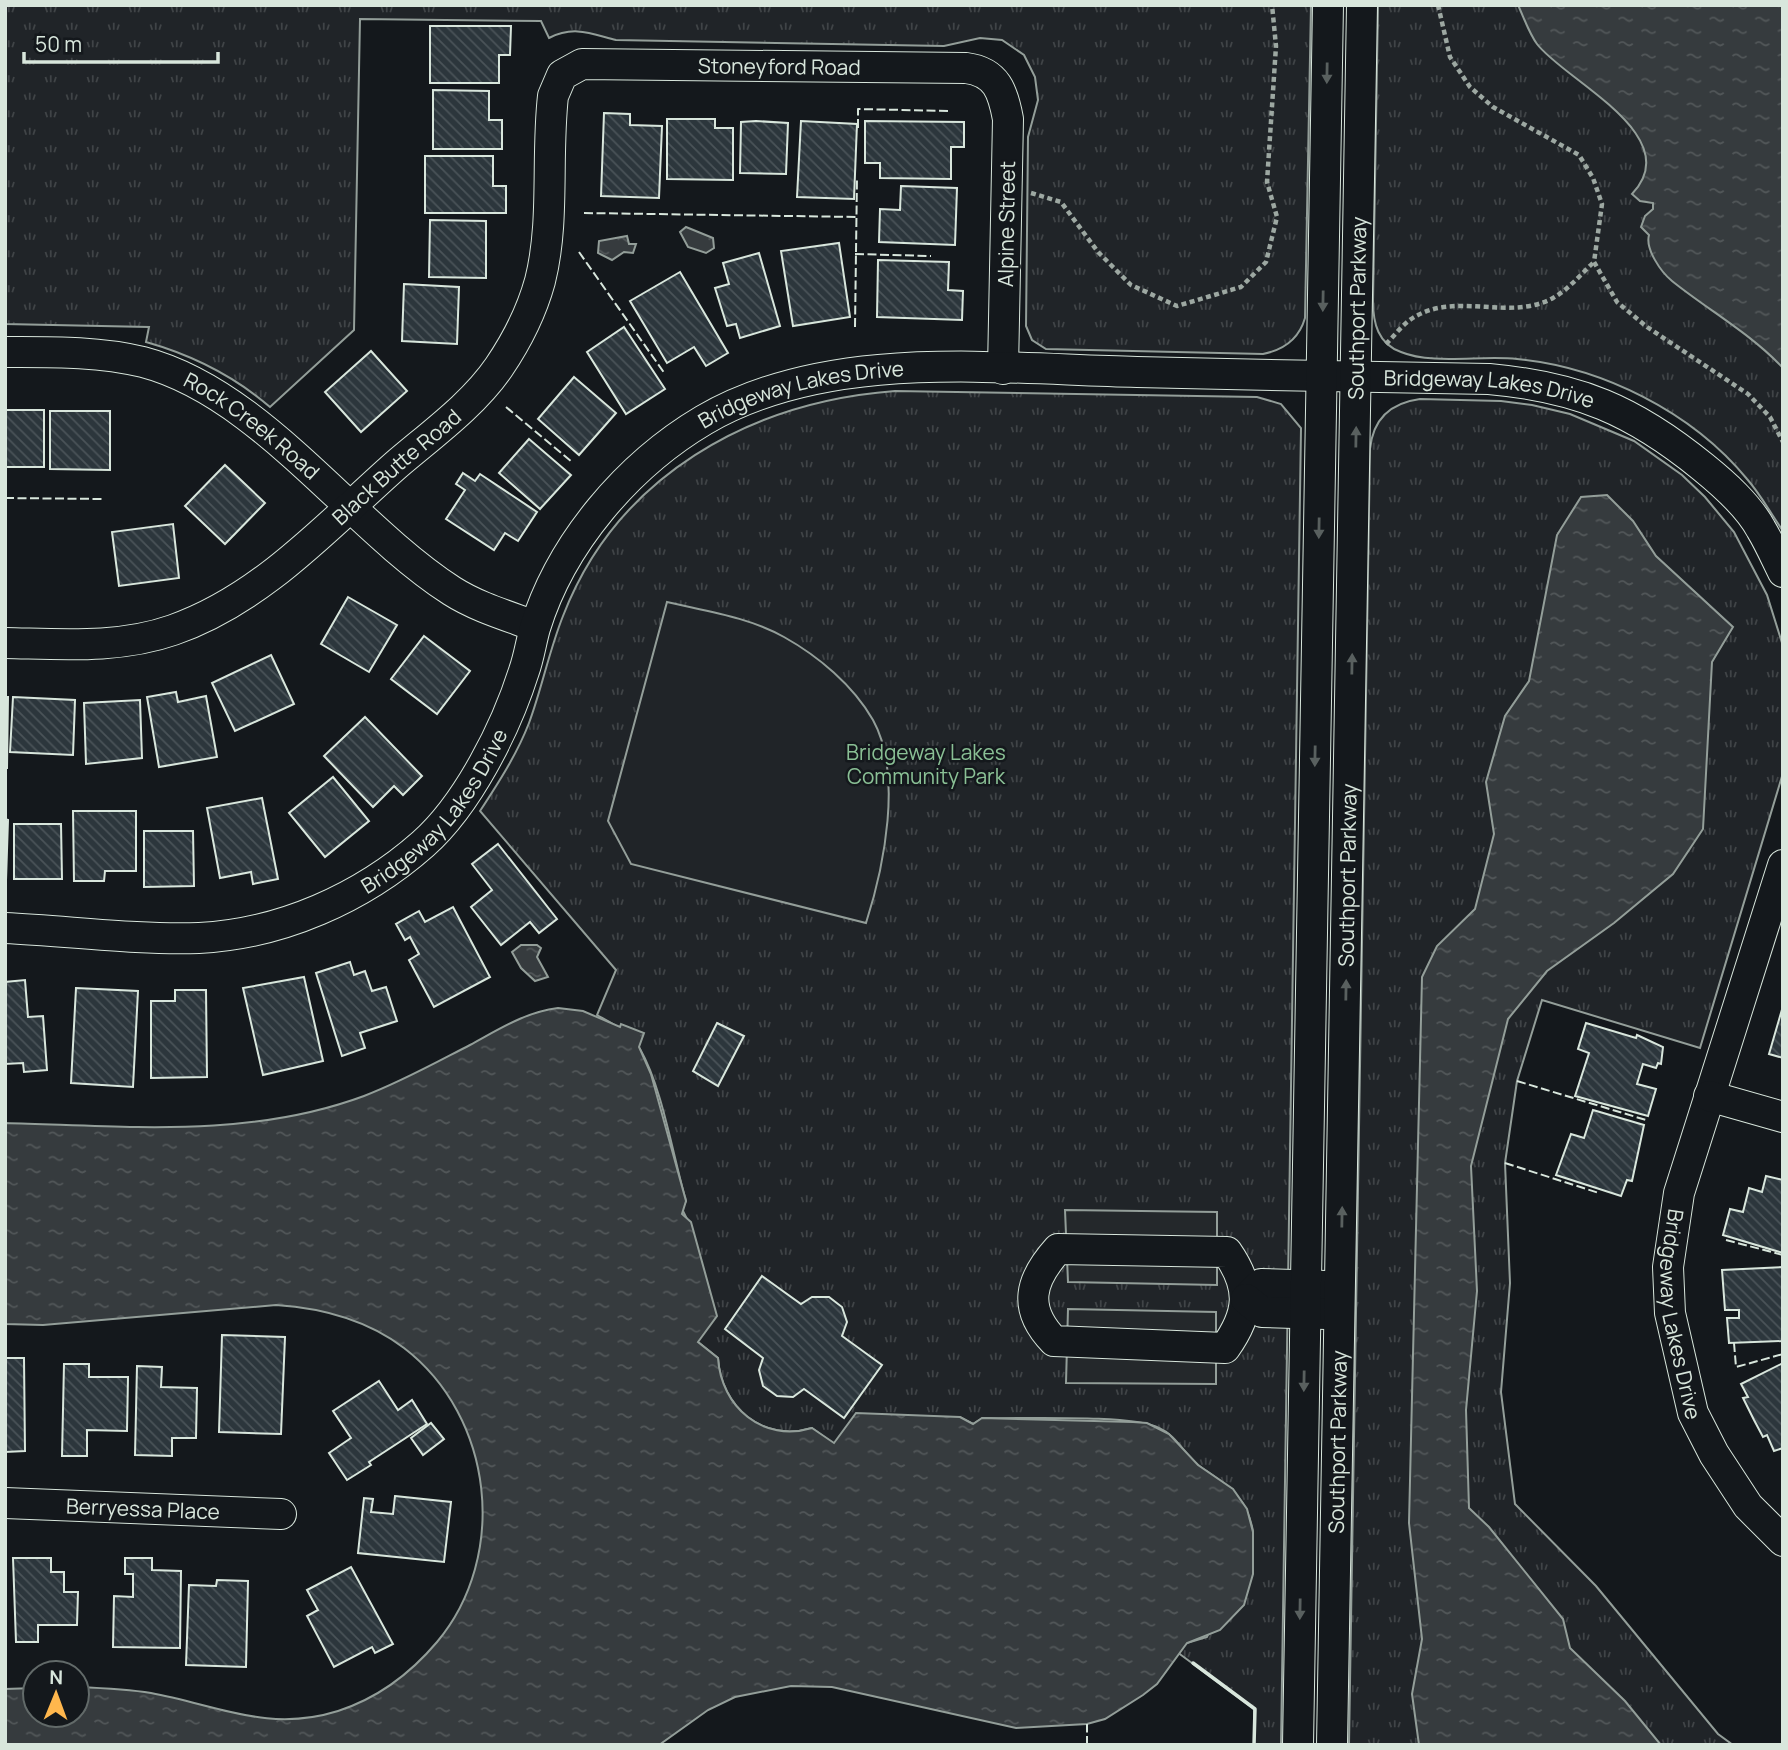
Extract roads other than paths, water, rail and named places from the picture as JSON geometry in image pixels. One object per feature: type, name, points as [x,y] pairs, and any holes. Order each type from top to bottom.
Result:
[{"type":"street","name":"Southport Parkway","points":[[1298,1745],[1328,5]]},
{"type":"street","name":"Southport Parkway","points":[[1332,1745],[1362,5]]},
{"type":"street","name":"Stoneyford Road","points":[[562,75],[582,64],[608,62],[966,68],[985,72],[997,81]]},
{"type":"street","name":"Black Butte Road","points":[[5,643],[127,642],[171,631],[213,614],[261,584],[464,405],[499,368],[523,323],[540,281],[553,96],[562,75]]},
{"type":"street","name":"Alpine Street","points":[[997,81],[1002,90],[1008,119],[1003,369]]},
{"type":"street","name":"Rock Creek Road","points":[[5,352],[103,355],[144,363],[188,379],[228,402],[268,433],[348,508],[453,592],[535,626]]},
{"type":"street","name":"Bridgeway Lakes Drive","points":[[5,928],[197,938],[234,934],[314,912],[355,893],[426,842],[476,775],[510,712],[535,626],[558,576],[585,532],[614,494],[644,464],[705,420],[745,401],[793,384],[846,372],[1003,369],[1489,379],[1537,383],[1608,405],[1669,439],[1722,482],[1760,526],[1783,572]]},
{"type":"street","name":"Bridgeway Lakes Drive","points":[[1783,865],[1709,1096],[1673,1224],[1668,1267],[1670,1313],[1693,1413],[1714,1454],[1748,1506],[1783,1541]]},
{"type":"street","points":[[1709,1096],[1783,1118]]},
{"type":"street","points":[[1246,1299],[1240,1271],[1227,1252],[1058,1249],[1041,1268],[1034,1288],[1033,1311],[1042,1328],[1054,1341],[1225,1348],[1240,1327],[1246,1299],[1261,1284],[1306,1299],[1340,1300]]},
{"type":"street","name":"Berryessa Place","points":[[5,1503],[281,1514]]},
{"type":"water","points":[[1518,5],[1783,5],[1783,368],[1743,333],[1663,272],[1649,247],[1649,235],[1641,227],[1645,216],[1653,209],[1653,203],[1640,201],[1632,194],[1645,172],[1645,151],[1634,131],[1616,111],[1537,44]]},
{"type":"water","points":[[686,227],[713,238],[714,248],[706,253],[688,247],[680,232]]},
{"type":"water","points":[[627,236],[629,244],[636,244],[633,253],[624,252],[612,260],[598,253],[599,241]]},
{"type":"water","points":[[1607,495],[1633,521],[1656,556],[1733,627],[1712,662],[1703,829],[1673,874],[1614,923],[1547,971],[1508,1019],[1471,1166],[1477,1291],[1466,1410],[1469,1508],[1489,1527],[1563,1619],[1570,1648],[1625,1701],[1661,1745],[1419,1745],[1412,1694],[1422,1639],[1409,1523],[1422,977],[1437,946],[1475,909],[1494,834],[1486,782],[1505,716],[1529,681],[1557,535],[1581,497]]},
{"type":"water","points":[[521,945],[537,945],[541,948],[537,957],[548,977],[535,981],[521,968],[512,952]]},
{"type":"water","points":[[558,1008],[583,1011],[620,1027],[621,1024],[644,1033],[639,1047],[651,1074],[686,1201],[682,1214],[691,1222],[717,1316],[698,1342],[718,1358],[727,1392],[736,1406],[748,1417],[777,1430],[812,1428],[834,1443],[856,1413],[960,1417],[973,1424],[982,1418],[1147,1423],[1169,1434],[1198,1465],[1233,1489],[1247,1509],[1253,1532],[1253,1574],[1244,1605],[1220,1630],[1187,1643],[1157,1684],[1143,1695],[1105,1719],[1087,1724],[1016,1728],[832,1687],[791,1686],[735,1697],[708,1710],[659,1745],[5,1745],[5,1689],[21,1688],[21,1729],[91,1729],[91,1688],[151,1693],[265,1718],[313,1717],[353,1706],[392,1684],[437,1642],[460,1608],[475,1569],[482,1529],[481,1489],[473,1449],[457,1411],[434,1377],[404,1348],[359,1322],[327,1312],[276,1305],[43,1325],[5,1324],[5,1123],[186,1127],[276,1119],[320,1110],[378,1091],[512,1022]]},
{"type":"park label","name":"Bridgeway Lakes Community Park","points":[[926,764]]}]
